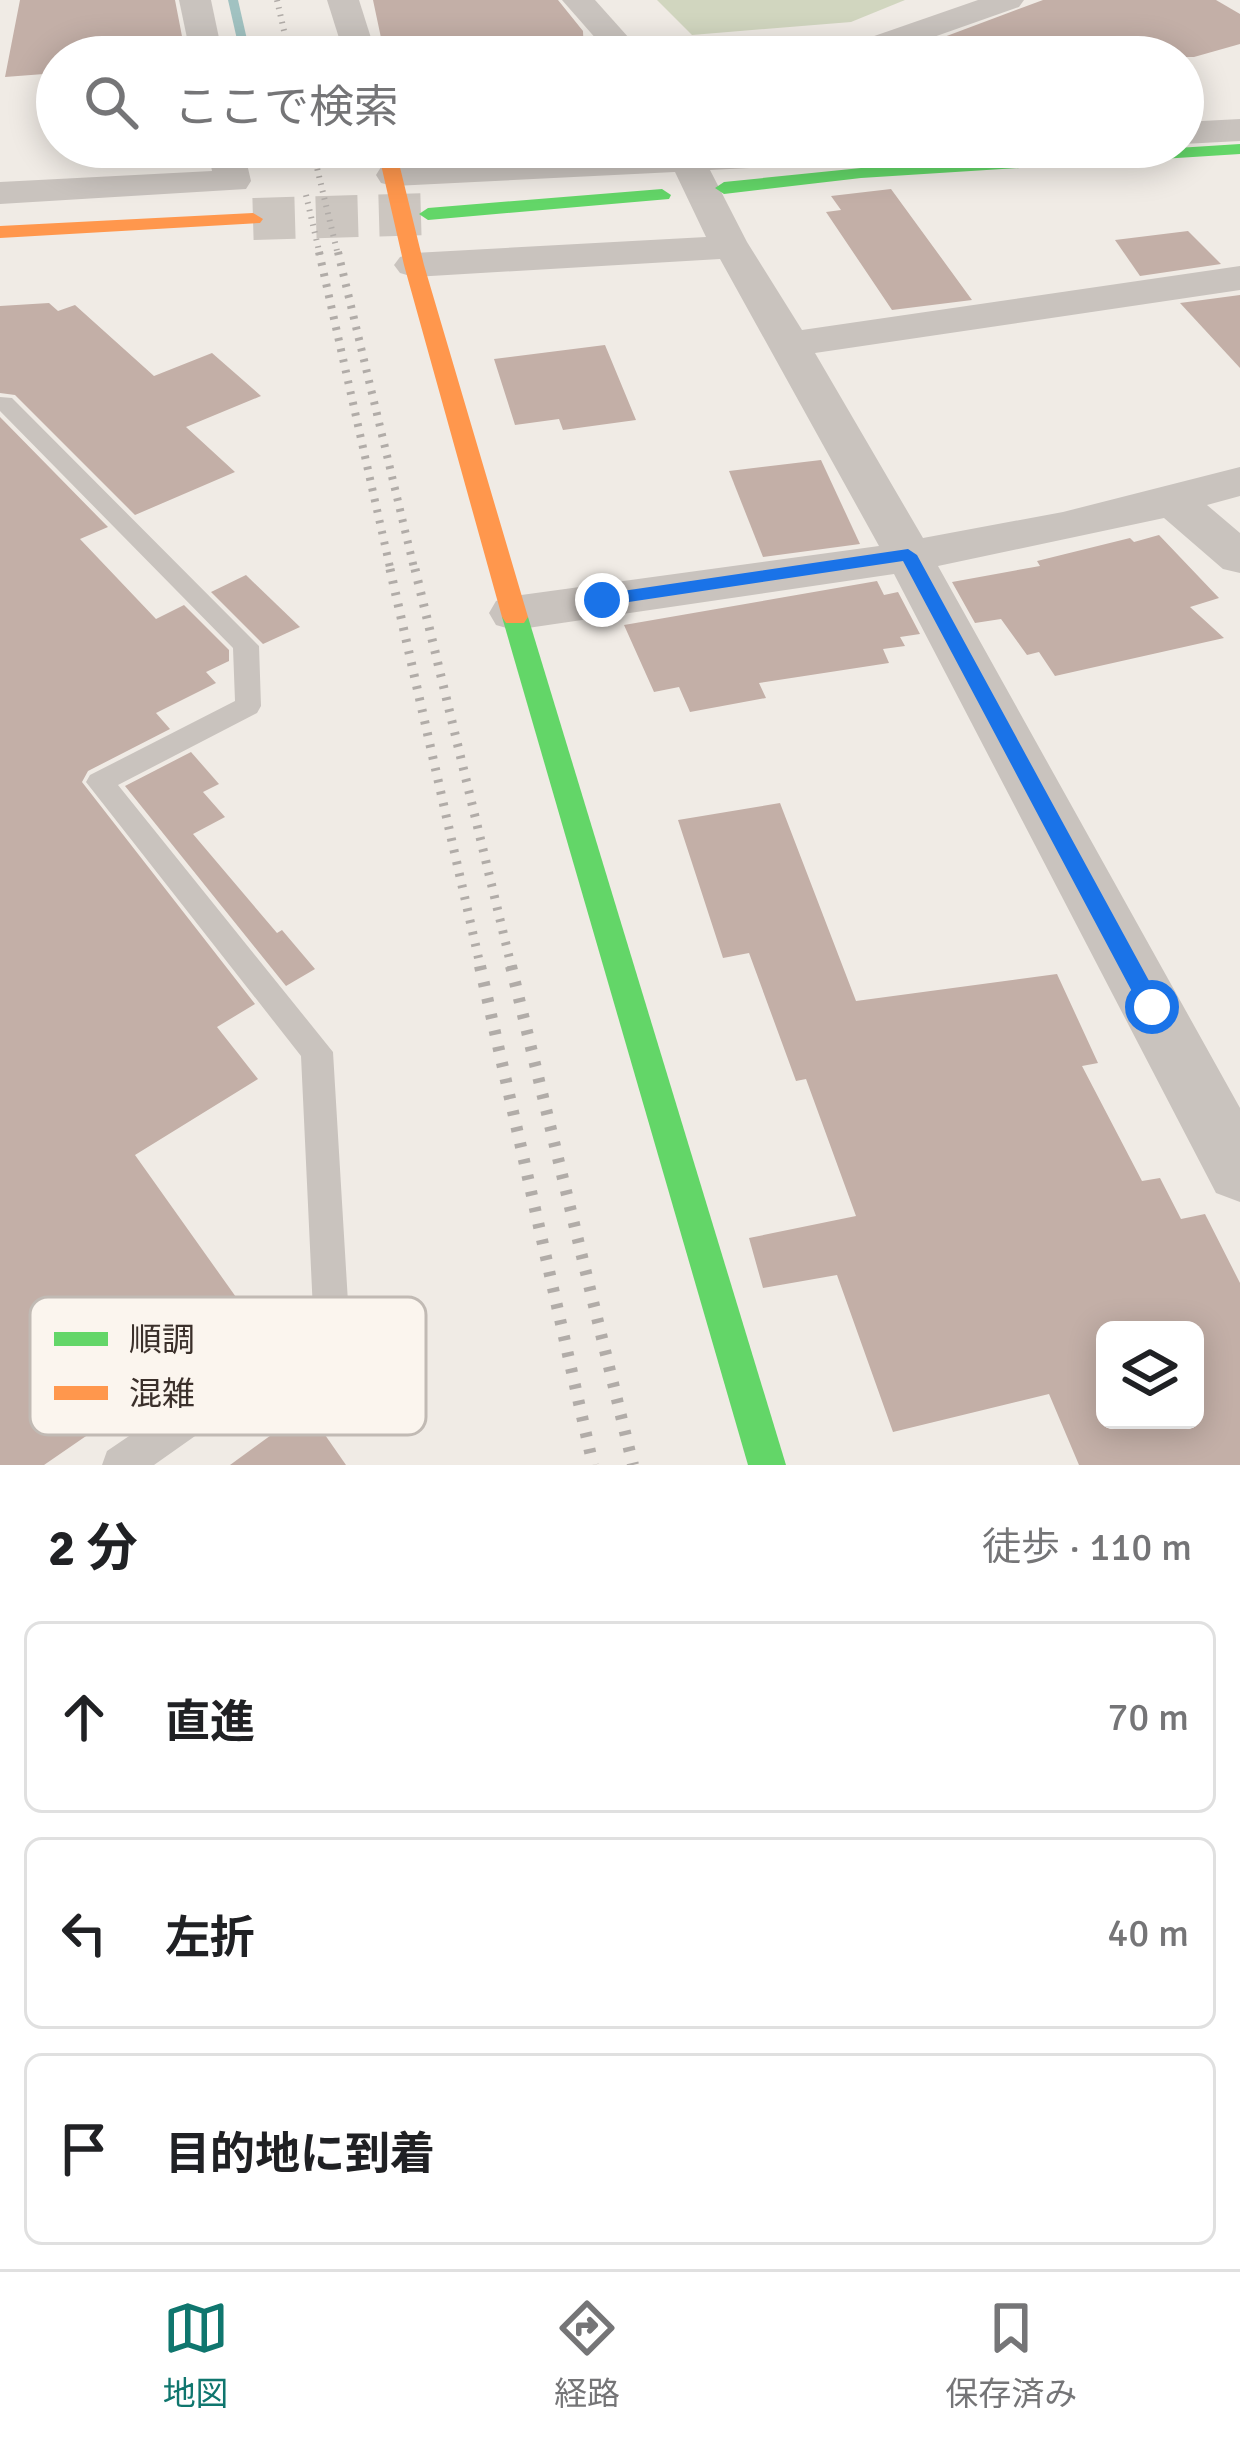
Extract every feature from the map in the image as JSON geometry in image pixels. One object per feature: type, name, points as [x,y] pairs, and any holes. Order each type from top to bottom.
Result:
[{"type":"street","points":[[195,0],[203,36]]},
{"type":"street","points":[[344,0],[355,36]]},
{"type":"street","points":[[578,0],[611,36]]},
{"type":"street","points":[[906,36],[1008,0]]},
{"type":"street","points":[[1204,132],[1240,130]]},
{"type":"street","points":[[1204,151],[1240,149]]},
{"type":"street","points":[[0,194],[232,182],[230,168]]},
{"type":"street","points":[[392,168],[414,265],[514,613],[767,1465]]},
{"type":"street","points":[[690,168],[730,247],[741,258],[908,555],[1240,1172]]},
{"type":"street","points":[[724,188],[940,168]]},
{"type":"street","points":[[428,214],[662,195]]},
{"type":"street","points":[[0,232],[253,220]]},
{"type":"street","points":[[414,265],[730,247]]},
{"type":"street","points":[[790,344],[1240,278]]},
{"type":"street","points":[[514,613],[908,555],[1174,502],[1240,481]]},
{"type":"street","points":[[1174,502],[1240,558]]},
{"type":"lane","points":[[0,404],[246,646],[248,706],[100,782],[317,1052],[330,1297]]},
{"type":"lane","points":[[122,1465],[165,1435]]},
{"type":"green space","points":[[657,0],[905,0],[851,22],[692,35]]},
{"type":"building","points":[[20,0],[175,0],[182,36],[36,36],[36,75],[5,77]]},
{"type":"building","points":[[373,0],[558,0],[583,36],[381,36]]},
{"type":"building","points":[[1043,0],[1216,0],[1240,14],[1240,44],[1204,54],[1204,36],[947,36]]},
{"type":"building","points":[[891,189],[972,300],[892,310],[826,212],[841,210],[831,196]]},
{"type":"building","points":[[1188,231],[1221,264],[1140,276],[1115,240]]},
{"type":"building","points":[[1240,295],[1240,368],[1180,303]]},
{"type":"building","points":[[49,303],[58,311],[75,305],[154,376],[212,353],[261,396],[186,427],[235,472],[135,515],[15,395],[0,393],[0,306]]},
{"type":"building","points":[[605,345],[636,420],[563,430],[559,419],[515,425],[494,359]]},
{"type":"building","points":[[0,417],[108,527],[80,539],[156,619],[184,605],[229,650],[229,661],[206,672],[216,683],[156,713],[170,729],[88,771],[82,782],[255,1004],[217,1027],[258,1079],[135,1155],[236,1297],[30,1297],[30,1435],[88,1435],[44,1465],[0,1465]]},
{"type":"building","points":[[821,460],[860,544],[763,557],[729,471]]},
{"type":"building","points":[[1159,535],[1219,598],[1190,607],[1224,638],[1055,676],[1039,652],[1027,655],[1001,619],[975,623],[952,582],[1040,566],[1037,561]]},
{"type":"building","points":[[246,575],[300,627],[263,644],[211,592]]},
{"type":"building","points":[[877,581],[884,595],[898,592],[920,634],[900,637],[905,646],[883,649],[889,663],[759,683],[766,698],[690,712],[679,687],[654,692],[624,625]]},
{"type":"building","points":[[191,752],[219,784],[203,792],[225,817],[193,834],[277,933],[282,930],[315,969],[286,986],[125,786]]},
{"type":"building","points":[[780,803],[856,1001],[1057,974],[1098,1063],[1082,1066],[1142,1181],[1160,1178],[1181,1219],[1205,1214],[1240,1283],[1240,1465],[1079,1465],[1049,1394],[893,1432],[837,1275],[763,1288],[749,1238],[856,1216],[806,1079],[796,1081],[749,953],[723,958],[678,820]]},
{"type":"building","points":[[271,1435],[325,1435],[346,1465],[230,1465]]},
{"type":"waterway","points":[[233,0],[241,36]]},
{"type":"tunnel","points":[[253,219],[428,214]]},
{"type":"railway","points":[[277,0],[285,36]]},
{"type":"railway","points":[[317,168],[338,255]]},
{"type":"railway","points":[[306,195],[320,255]]},
{"type":"railway","points":[[319,252],[391,572]]},
{"type":"railway","points":[[338,252],[415,572]]},
{"type":"railway","points":[[390,569],[481,969]]},
{"type":"railway","points":[[415,569],[512,969]]},
{"type":"railway","points":[[480,966],[593,1465]]},
{"type":"railway","points":[[511,966],[633,1465]]},
{"type":"traffic: fast","points":[[1204,151],[1240,149]]},
{"type":"traffic: fast","points":[[724,188],[940,168]]},
{"type":"traffic: fast","points":[[428,214],[662,195]]},
{"type":"traffic: fast","points":[[515,617],[767,1465]]},
{"type":"traffic: slow","points":[[391,168],[414,265],[515,617]]},
{"type":"traffic: slow","points":[[0,232],[253,219]]},
{"type":"route","points":[[602,600],[908,555],[1152,1007]]}]
